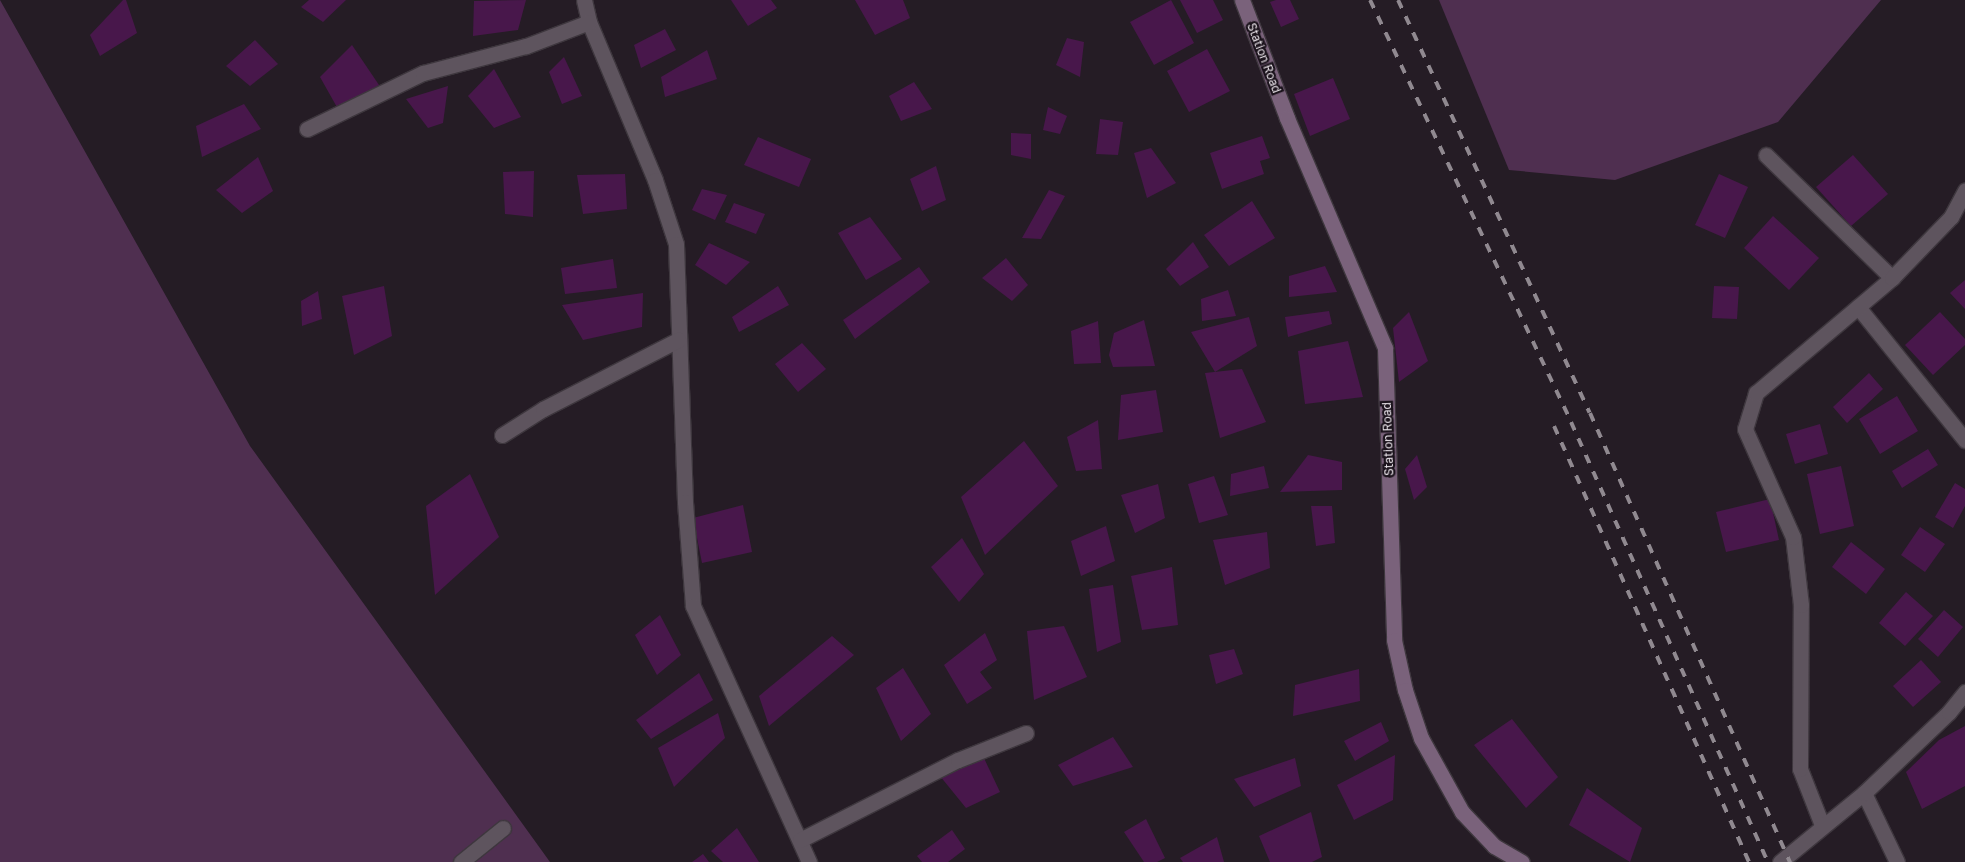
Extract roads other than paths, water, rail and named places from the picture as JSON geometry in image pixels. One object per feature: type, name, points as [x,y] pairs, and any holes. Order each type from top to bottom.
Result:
[{"type":"street","points":[[584,0],[589,22],[655,180],[676,244],[678,340],[693,606],[810,862]]},
{"type":"street","name":"Station Road","points":[[1242,0],[1287,118],[1385,348],[1394,640],[1405,690],[1421,738],[1462,812],[1494,846],[1522,862]]},
{"type":"street","points":[[307,128],[424,73],[526,46],[589,22]]},
{"type":"street","points":[[1766,156],[1892,278]]},
{"type":"street","points":[[1822,825],[1800,769],[1801,605],[1793,537],[1746,429],[1756,393],[1892,278],[1951,217],[1965,192]]},
{"type":"street","points":[[1858,307],[1965,440]]},
{"type":"street","points":[[502,435],[543,409],[678,340]]},
{"type":"street","points":[[1780,862],[1822,825],[1864,793],[1950,712],[1965,692]]},
{"type":"street","points":[[800,840],[958,760],[1026,734]]},
{"type":"street","points":[[1864,793],[1897,862]]},
{"type":"street","points":[[461,862],[503,828]]},
{"type":"railway","points":[[1370,0],[1571,422],[1768,862]]},
{"type":"railway","points":[[1398,0],[1590,413],[1790,862]]},
{"type":"railway","points":[[1554,426],[1749,862]]}]
